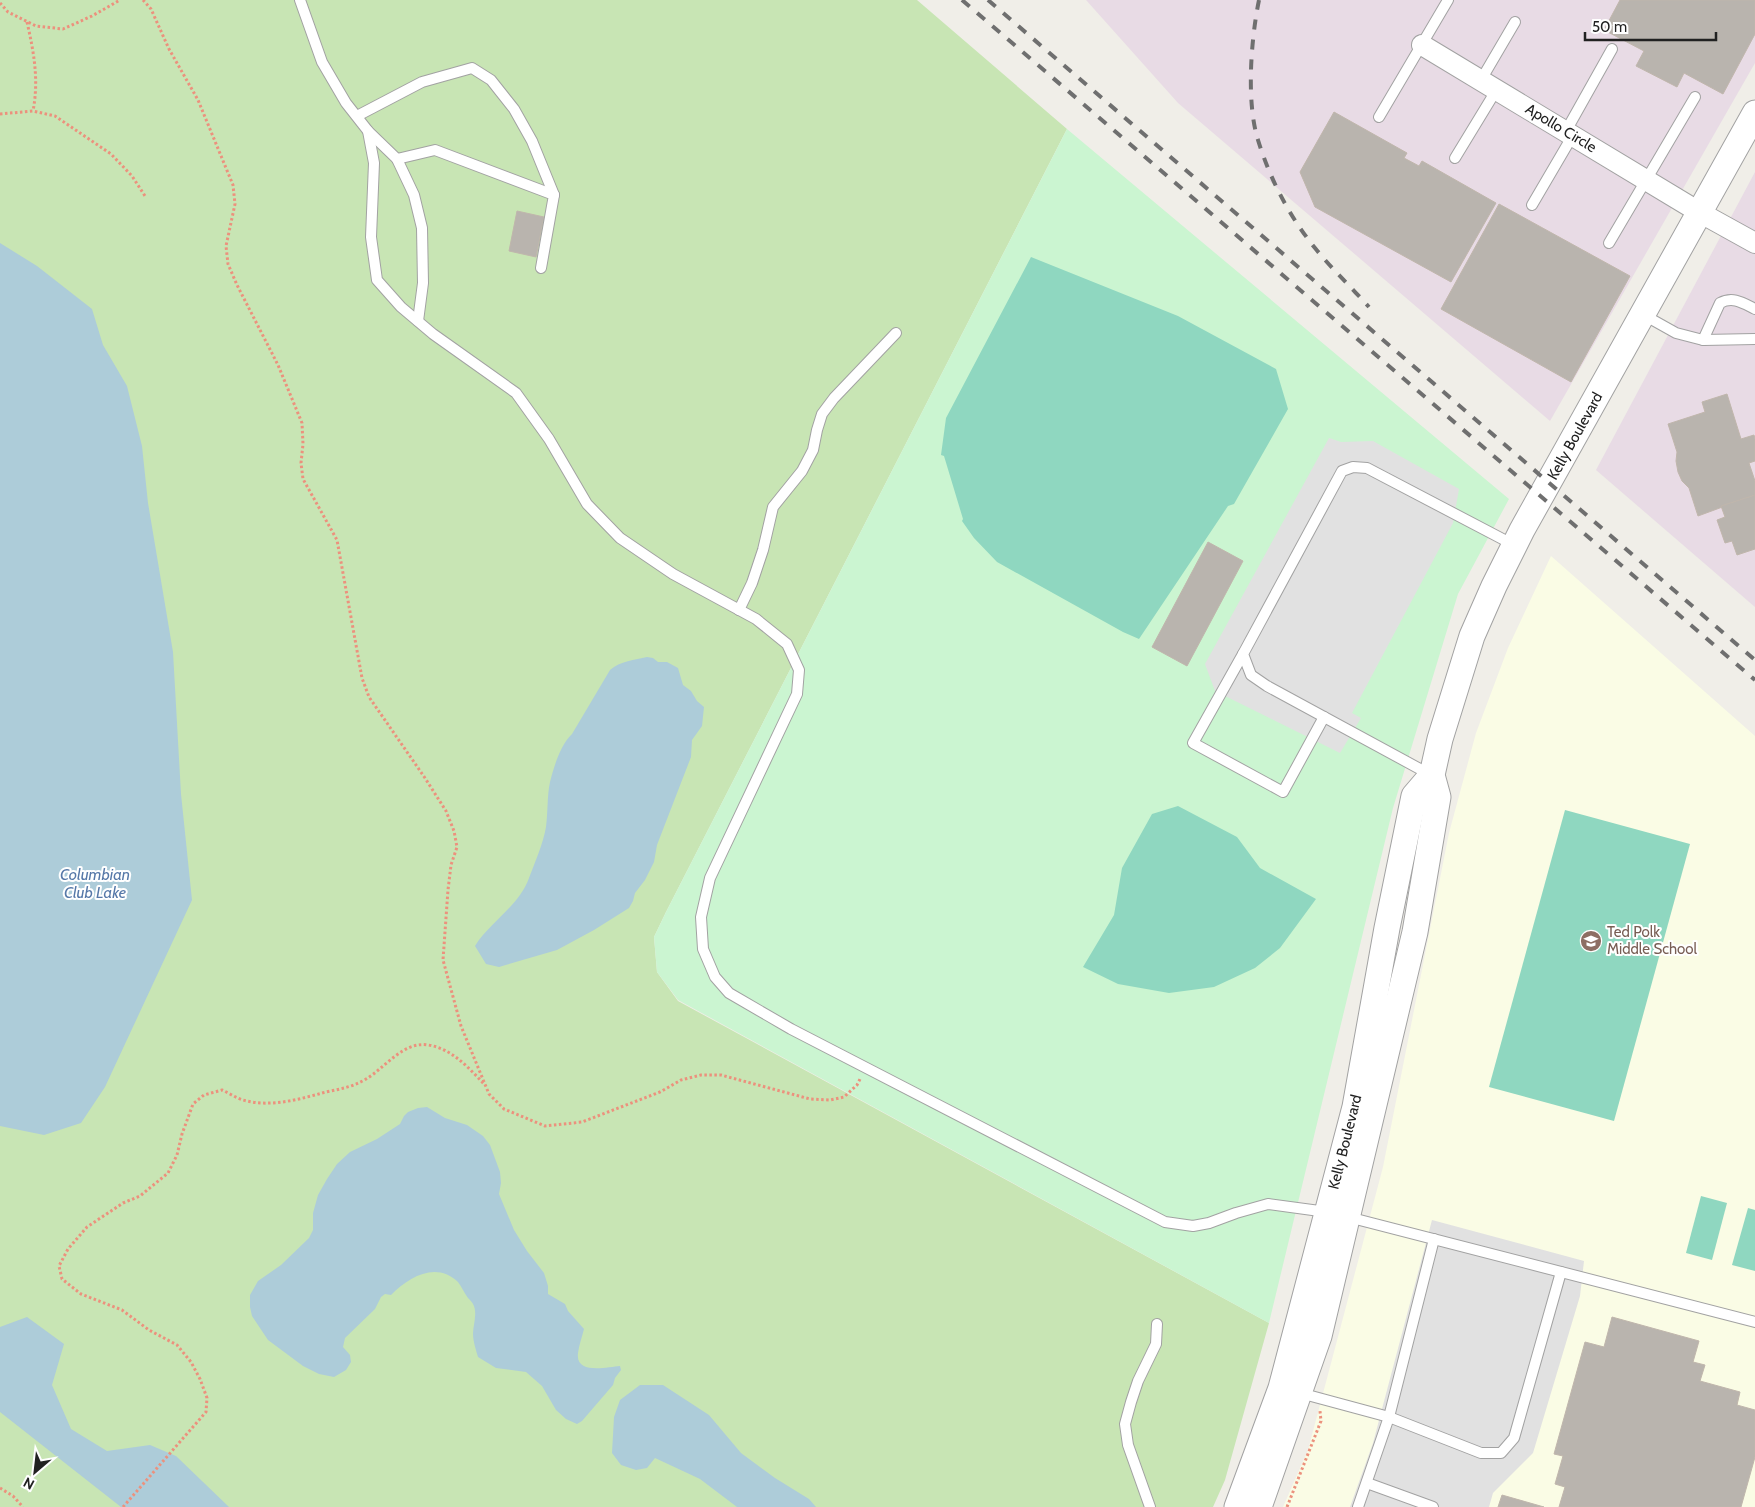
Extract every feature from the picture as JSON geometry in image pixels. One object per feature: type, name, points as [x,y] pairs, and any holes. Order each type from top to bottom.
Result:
[{"type":"street","name":"Apollo Circle","points":[[1422,44],[1699,212],[1755,243]]},
{"type":"street","name":"Kelly Boulevard","points":[[1237,1507],[1281,1388],[1338,1214],[1416,932],[1438,796],[1432,775],[1440,739],[1472,636],[1494,586],[1515,546],[1755,113]]},
{"type":"street","name":"Kelly Boulevard","points":[[1259,1507],[1319,1336],[1338,1214]]},
{"type":"lane","points":[[300,0],[322,62],[368,131],[398,159],[414,195],[422,228],[423,283],[418,321]]},
{"type":"lane","points":[[1379,116],[1448,0]]},
{"type":"lane","points":[[1455,158],[1515,22]]},
{"type":"lane","points":[[1532,205],[1612,49]]},
{"type":"lane","points":[[357,116],[422,82],[472,68],[491,80],[514,110],[532,141],[554,194],[541,268]]},
{"type":"lane","points":[[1609,243],[1694,97]]},
{"type":"lane","points":[[368,131],[374,163],[371,237],[377,280],[401,307],[433,334],[516,393],[549,439],[587,504],[620,538],[673,574],[756,619],[787,644],[799,670],[797,694],[710,878],[701,917],[703,949],[715,977],[729,993],[792,1029],[1164,1222],[1193,1226],[1209,1223],[1268,1204],[1338,1214],[1755,1322]]},
{"type":"lane","points":[[398,159],[435,150],[554,194]]},
{"type":"lane","points":[[1703,340],[1720,302],[1727,299],[1740,301],[1755,309]]},
{"type":"lane","points":[[1642,314],[1676,333],[1703,340],[1755,339]]},
{"type":"lane","points":[[739,610],[752,583],[763,550],[773,507],[802,471],[813,450],[816,430],[822,414],[834,398],[896,333]]},
{"type":"lane","points":[[1324,717],[1283,792],[1193,743],[1342,471],[1353,467],[1367,468],[1515,546]]},
{"type":"lane","points":[[1243,654],[1251,675],[1267,686],[1432,775]]},
{"type":"lane","points":[[1358,1507],[1390,1417],[1434,1239]]},
{"type":"lane","points":[[1300,1392],[1390,1417],[1482,1453],[1501,1453],[1514,1438],[1561,1272]]},
{"type":"lane","points":[[1150,1507],[1128,1445],[1126,1424],[1138,1381],[1156,1344],[1157,1324]]},
{"type":"lane","points":[[1367,1483],[1433,1507]]},
{"type":"path","points":[[0,3],[8,12],[36,26],[64,29],[120,0]]},
{"type":"path","points":[[143,0],[151,9],[169,49],[198,100],[233,185],[235,204],[226,246],[228,264],[278,365],[302,423],[303,444],[301,463],[303,479],[337,540],[362,678],[369,697],[446,811],[454,831],[457,848],[451,865],[443,960],[461,1026],[489,1094],[504,1109],[545,1126],[582,1122],[660,1092],[681,1080],[701,1075],[721,1075],[810,1099],[830,1100],[844,1097],[857,1085],[866,1067]]},
{"type":"path","points":[[27,22],[36,71],[36,96],[33,111]]},
{"type":"path","points":[[0,114],[33,111],[55,116],[111,154],[132,176],[145,196]]},
{"type":"path","points":[[123,1507],[206,1412],[207,1398],[191,1362],[177,1344],[149,1330],[122,1310],[82,1294],[62,1279],[59,1266],[68,1249],[87,1227],[123,1203],[140,1196],[168,1172],[178,1155],[182,1134],[193,1104],[204,1095],[222,1090],[242,1100],[270,1103],[297,1100],[352,1087],[368,1079],[389,1061],[410,1047],[427,1044],[444,1050],[466,1065],[486,1086]]},
{"type":"path","points":[[0,1488],[13,1496],[23,1507]]},
{"type":"shaded area","points":[[1086,0],[1755,0],[1755,63],[1550,421],[1178,103]]},
{"type":"shaded area","points":[[1755,172],[1755,607],[1596,470]]},
{"type":"shaded area","points":[[1329,438],[1341,442],[1373,441],[1459,489],[1453,523],[1352,713],[1361,718],[1340,753],[1215,691],[1205,664]]},
{"type":"shaded area","name":"Ted Polk Middle School","points":[[1551,556],[1755,736],[1755,1507],[1283,1507],[1308,1450],[1383,1167],[1449,833],[1476,733],[1508,648]]},
{"type":"shaded area","points":[[1432,1220],[1584,1261],[1580,1296],[1533,1453],[1493,1493],[1489,1507],[1350,1507],[1373,1443]]},
{"type":"green space","points":[[0,0],[917,0],[1067,129],[666,912],[654,937],[657,972],[678,1001],[1269,1323],[1225,1480],[1213,1507],[0,1507]]},
{"type":"green space","points":[[1067,129],[1509,499],[1458,594],[1393,808],[1269,1323],[678,1000],[657,972],[654,937],[666,912]]},
{"type":"green space","points":[[1031,257],[1178,316],[1276,369],[1288,409],[1234,504],[1228,506],[1139,639],[997,562],[974,538],[962,521],[944,456],[941,455],[946,418]]},
{"type":"green space","points":[[1178,806],[1237,837],[1260,868],[1316,899],[1280,948],[1255,968],[1214,987],[1169,993],[1118,984],[1083,967],[1114,915],[1122,868],[1152,814]]},
{"type":"green space","points":[[1565,810],[1690,844],[1614,1121],[1489,1087]]},
{"type":"green space","points":[[1701,1196],[1727,1203],[1712,1260],[1686,1253]]},
{"type":"green space","points":[[1748,1208],[1755,1210],[1755,1271],[1732,1265]]},
{"type":"water","name":"Columbian Club Lake","points":[[0,243],[37,266],[92,309],[103,345],[127,386],[142,446],[148,503],[173,652],[181,794],[192,900],[105,1087],[81,1123],[44,1135],[0,1126]]},
{"type":"water","points":[[647,657],[653,658],[658,662],[667,662],[678,668],[683,685],[691,691],[697,701],[704,707],[702,726],[692,740],[691,757],[657,845],[654,862],[645,880],[635,893],[629,908],[557,950],[499,967],[486,964],[475,946],[518,897],[529,878],[545,833],[550,782],[561,749],[610,670],[623,663]]},
{"type":"water","points":[[427,1107],[445,1118],[467,1125],[483,1136],[490,1145],[500,1172],[499,1194],[514,1230],[544,1273],[548,1294],[565,1304],[568,1311],[584,1329],[578,1360],[581,1364],[593,1368],[620,1366],[621,1370],[615,1378],[613,1385],[582,1421],[577,1424],[566,1419],[556,1410],[542,1386],[526,1372],[496,1368],[478,1357],[473,1337],[475,1315],[473,1304],[458,1282],[450,1276],[441,1273],[432,1272],[414,1277],[391,1295],[385,1294],[381,1297],[375,1309],[345,1338],[343,1347],[350,1355],[351,1362],[346,1370],[334,1377],[319,1374],[303,1366],[268,1340],[252,1316],[250,1295],[258,1281],[281,1265],[309,1238],[313,1230],[313,1213],[318,1195],[337,1164],[350,1152],[377,1139],[400,1124],[408,1112]]},
{"type":"water","points":[[27,1317],[64,1344],[52,1385],[71,1429],[107,1451],[150,1445],[176,1456],[229,1507],[121,1507],[0,1412],[0,1327]]},
{"type":"water","points":[[640,1385],[663,1385],[709,1415],[741,1453],[775,1478],[809,1499],[816,1507],[737,1507],[700,1479],[655,1458],[647,1468],[636,1470],[621,1465],[612,1453],[614,1417],[620,1400]]},
{"type":"building","points":[[1620,0],[1755,0],[1755,34],[1723,94],[1684,73],[1677,87],[1636,66],[1644,51],[1604,30]]},
{"type":"building","points":[[1334,112],[1407,153],[1404,158],[1419,166],[1422,161],[1496,203],[1451,282],[1315,207],[1300,172]]},
{"type":"building","points":[[1499,204],[1630,276],[1571,382],[1441,309]]},
{"type":"building","points":[[517,211],[544,217],[536,257],[509,251]]},
{"type":"building","points":[[1727,394],[1741,439],[1754,435],[1755,461],[1749,463],[1755,481],[1755,495],[1698,516],[1689,488],[1682,481],[1678,472],[1677,452],[1668,424],[1705,412],[1702,402]]},
{"type":"building","points":[[1755,495],[1755,549],[1737,555],[1732,541],[1725,543],[1717,520],[1725,517],[1721,506]]},
{"type":"building","points":[[1208,542],[1243,561],[1187,666],[1152,647]]},
{"type":"building","points":[[1612,1317],[1699,1341],[1693,1362],[1705,1365],[1700,1381],[1740,1392],[1737,1405],[1755,1410],[1755,1457],[1741,1507],[1559,1507],[1565,1487],[1555,1484],[1563,1456],[1554,1454],[1585,1342],[1604,1347]]},
{"type":"building","points":[[1502,1495],[1544,1507],[1498,1507]]},
{"type":"railway","points":[[962,0],[1755,680]]},
{"type":"railway","points":[[988,0],[1755,660]]},
{"type":"railway","points":[[1259,0],[1252,51],[1251,89],[1254,125],[1263,155],[1281,197],[1306,236],[1369,307]]},
{"type":"place","name":"Ted Polk Middle School","points":[[1591,941]]}]
